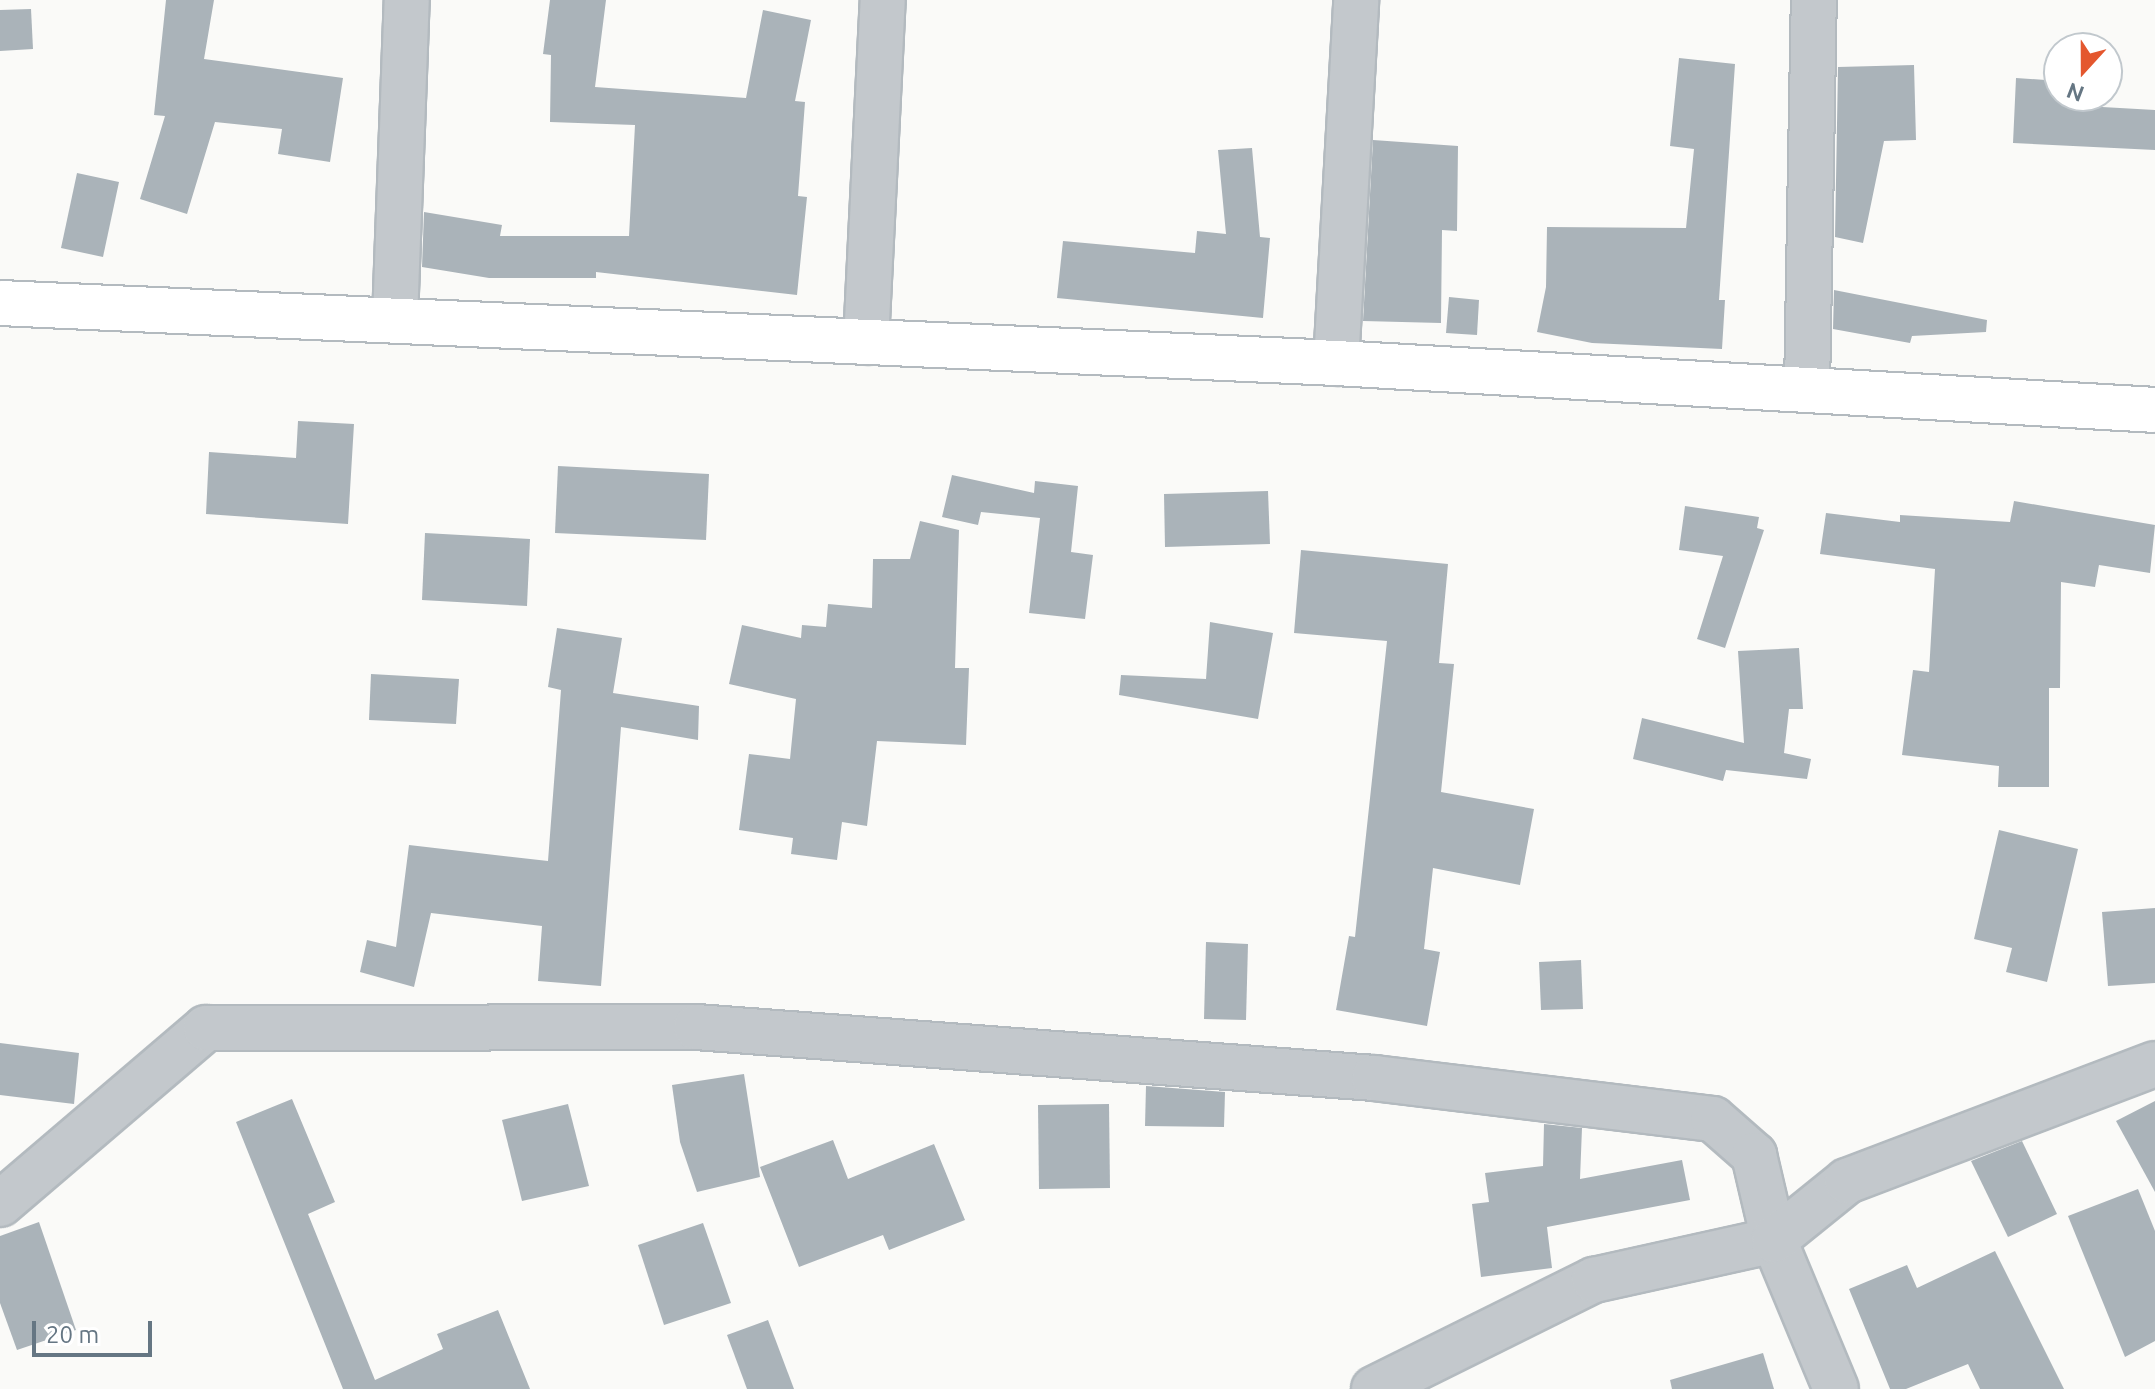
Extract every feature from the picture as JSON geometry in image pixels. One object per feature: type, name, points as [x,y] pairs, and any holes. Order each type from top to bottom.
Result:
[{"type":"main road","points":[[0,303],[1336,363],[2155,410]]},
{"type":"street","points":[[395,320],[407,0]]},
{"type":"street","points":[[866,342],[883,0]]},
{"type":"street","points":[[1336,363],[1356,0]]},
{"type":"street","points":[[1807,390],[1814,0]]},
{"type":"street","points":[[0,1204],[206,1028],[696,1027],[1374,1078],[1713,1119],[1754,1155],[1774,1240],[1836,1389]]},
{"type":"street","points":[[1374,1389],[1594,1280],[1774,1240],[1847,1181],[2155,1064]]},
{"type":"building","points":[[166,0],[214,0],[204,59],[343,78],[330,162],[278,154],[282,129],[215,122],[187,214],[140,199],[165,116],[154,115]]},
{"type":"building","points":[[550,0],[606,0],[595,87],[746,98],[763,10],[811,20],[795,101],[805,102],[798,196],[807,197],[797,295],[596,272],[596,278],[489,278],[422,267],[424,212],[502,225],[500,236],[629,236],[635,125],[550,122],[551,55],[543,54]]},
{"type":"building","points":[[31,9],[33,49],[0,51],[0,10]]},
{"type":"building","points":[[1679,58],[1735,64],[1719,300],[1725,300],[1722,349],[1592,343],[1537,332],[1546,287],[1547,227],[1686,228],[1694,149],[1670,146]]},
{"type":"building","points":[[1914,65],[1916,140],[1884,141],[1863,243],[1835,237],[1838,67]]},
{"type":"building","points":[[2016,78],[2043,80],[2043,112],[2155,110],[2155,150],[2013,143]]},
{"type":"building","points":[[1373,140],[1458,146],[1457,231],[1442,230],[1441,323],[1363,321]]},
{"type":"building","points":[[1252,148],[1260,237],[1270,238],[1263,318],[1057,298],[1063,241],[1195,253],[1197,231],[1226,234],[1218,150]]},
{"type":"building","points":[[77,173],[119,182],[103,257],[61,248]]},
{"type":"building","points":[[1834,290],[1987,320],[1986,332],[1912,336],[1910,343],[1833,329]]},
{"type":"building","points":[[1449,297],[1479,300],[1477,335],[1446,333]]},
{"type":"building","points":[[298,421],[354,424],[348,524],[206,514],[209,452],[296,458]]},
{"type":"building","points":[[558,466],[709,474],[706,540],[555,533]]},
{"type":"building","points":[[952,475],[1034,493],[1035,481],[1078,486],[1071,552],[1093,555],[1085,619],[1029,613],[1040,518],[981,512],[978,525],[942,517]]},
{"type":"building","points":[[1268,491],[1270,544],[1165,547],[1164,494]]},
{"type":"building","points":[[2014,501],[2155,525],[2150,573],[2099,565],[2095,587],[2061,582],[2060,688],[2049,688],[2049,787],[1998,787],[1999,766],[1902,755],[1913,670],[1929,672],[1935,569],[1820,554],[1826,513],[1900,522],[1900,515],[2010,522]]},
{"type":"building","points":[[1685,506],[1759,517],[1757,528],[1764,530],[1725,648],[1697,639],[1723,556],[1679,550]]},
{"type":"building","points":[[920,521],[959,530],[955,668],[969,668],[966,745],[877,741],[867,826],[842,822],[837,860],[791,854],[793,838],[739,830],[749,754],[790,759],[796,699],[729,684],[742,625],[801,638],[802,625],[826,627],[828,604],[872,608],[873,559],[910,559]]},
{"type":"building","points":[[425,533],[530,539],[527,606],[422,600]]},
{"type":"building","points":[[1301,550],[1448,564],[1439,663],[1454,664],[1441,792],[1534,809],[1520,885],[1433,868],[1424,949],[1440,952],[1427,1026],[1336,1010],[1349,936],[1355,937],[1387,641],[1294,633]]},
{"type":"building","points":[[1210,622],[1273,633],[1258,719],[1119,695],[1121,675],[1206,679]]},
{"type":"building","points":[[557,628],[622,638],[613,693],[699,706],[698,740],[621,727],[601,986],[538,981],[542,926],[431,913],[414,987],[360,972],[367,940],[396,947],[409,845],[548,861],[561,690],[548,687]]},
{"type":"building","points":[[1799,648],[1803,709],[1789,709],[1784,753],[1811,759],[1807,779],[1726,770],[1723,781],[1633,759],[1642,718],[1744,743],[1738,651]]},
{"type":"building","points":[[371,674],[459,679],[456,724],[369,720]]},
{"type":"building","points":[[1999,830],[2078,849],[2047,982],[2006,972],[2012,948],[1974,939]]},
{"type":"building","points":[[2155,908],[2155,983],[2108,986],[2102,912]]},
{"type":"building","points":[[1206,942],[1248,944],[1246,1020],[1204,1019]]},
{"type":"building","points":[[1581,960],[1583,1009],[1541,1010],[1539,962]]},
{"type":"building","points":[[0,1043],[79,1053],[74,1104],[0,1095]]},
{"type":"building","points":[[744,1074],[760,1177],[697,1192],[680,1142],[672,1085]]},
{"type":"building","points":[[1146,1086],[1225,1092],[1224,1127],[1145,1126]]},
{"type":"building","points":[[292,1099],[335,1202],[308,1214],[375,1380],[443,1349],[437,1334],[498,1310],[530,1389],[343,1389],[236,1122]]},
{"type":"building","points":[[2155,1101],[2155,1192],[2116,1121]]},
{"type":"building","points":[[568,1104],[589,1186],[522,1201],[502,1120]]},
{"type":"building","points":[[1109,1104],[1110,1188],[1039,1189],[1038,1105]]},
{"type":"building","points":[[1544,1124],[1582,1128],[1580,1179],[1682,1160],[1690,1200],[1547,1227],[1552,1268],[1481,1277],[1472,1204],[1489,1202],[1485,1173],[1543,1166]]},
{"type":"building","points":[[833,1140],[848,1179],[934,1144],[965,1220],[889,1250],[883,1235],[799,1267],[760,1167]]},
{"type":"building","points":[[2022,1141],[2057,1214],[2008,1237],[1971,1161]]},
{"type":"building","points":[[2138,1189],[2155,1231],[2155,1341],[2125,1357],[2068,1216]]},
{"type":"building","points":[[39,1222],[76,1330],[17,1350],[0,1303],[0,1236]]},
{"type":"building","points":[[703,1223],[731,1303],[664,1325],[638,1245]]},
{"type":"building","points":[[1995,1251],[2064,1389],[1980,1389],[1968,1364],[1906,1389],[1890,1389],[1849,1289],[1907,1265],[1917,1288]]},
{"type":"building","points":[[768,1320],[794,1389],[747,1389],[727,1335]]},
{"type":"building","points":[[1763,1353],[1774,1389],[1672,1389],[1670,1380]]}]
